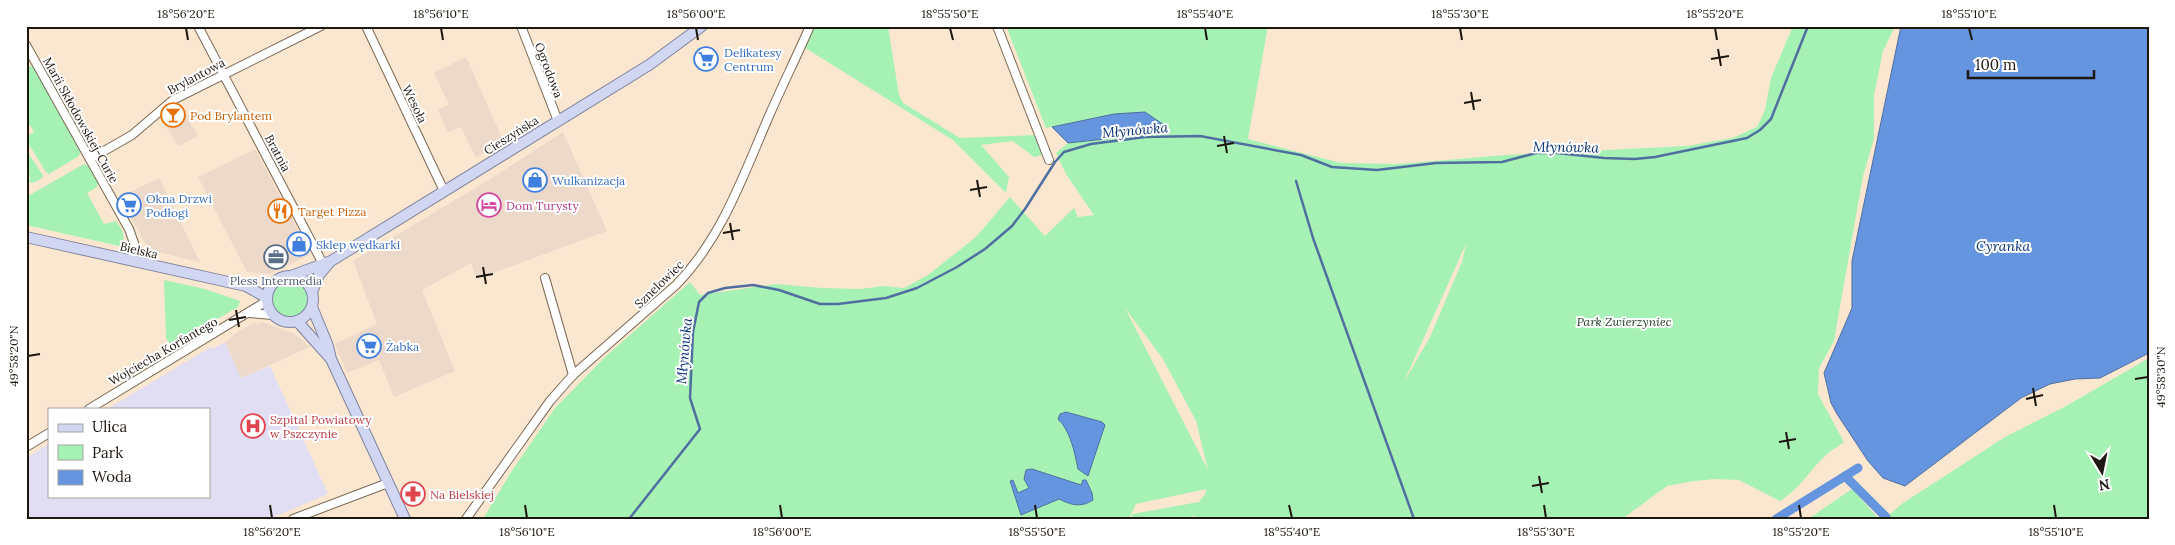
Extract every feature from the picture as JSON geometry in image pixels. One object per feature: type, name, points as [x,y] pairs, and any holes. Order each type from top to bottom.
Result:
[{"type":"main road","name":"Cieszyńska","points":[[291,276],[327,263],[649,65],[700,27]]},
{"type":"main road","name":"Bielska","points":[[26,238],[246,286],[275,282]]},
{"type":"main road","name":"Cieszyńska","points":[[312,292],[327,263]]},
{"type":"main road","points":[[312,307],[308,313],[297,321],[284,322],[273,315],[267,300],[271,287],[280,279],[291,276],[304,281],[312,292],[312,307],[326,340],[331,359],[405,519]]},
{"type":"main road","name":"Bielska","points":[[246,286],[267,300]]},
{"type":"main road","points":[[297,321],[331,359]]},
{"type":"street","name":"Bratnia","points":[[198,26],[327,263]]},
{"type":"street","name":"Brylantowa","points":[[90,159],[132,135],[173,100],[321,26]]},
{"type":"street","name":"Wesoła","points":[[366,26],[444,191]]},
{"type":"street","name":"Ogrodowa","points":[[520,26],[558,121]]},
{"type":"street","name":"Sznelowiec","points":[[466,519],[550,401],[573,375],[676,285],[706,249],[737,193],[810,26]]},
{"type":"street","points":[[997,26],[1049,160]]},
{"type":"street","name":"Marii Skłodowskiej-Curie","points":[[26,45],[129,229],[134,243],[132,261]]},
{"type":"street","points":[[544,278],[573,375]]},
{"type":"street","name":"Wojciecha Korfantego","points":[[91,408],[127,384],[249,313],[267,300]]},
{"type":"street","points":[[249,313],[273,315]]},
{"type":"street","points":[[26,447],[48,434]]},
{"type":"street","points":[[293,519],[388,482]]},
{"type":"shaded area","points":[[466,57],[503,140],[476,158],[461,127],[448,132],[438,110],[449,104],[434,73]]},
{"type":"shaded area","points":[[180,105],[198,136],[178,146],[162,119]]},
{"type":"shaded area","points":[[563,132],[607,231],[477,279],[471,263],[422,290],[455,371],[394,397],[379,360],[347,373],[335,344],[377,324],[353,261],[495,176]]},
{"type":"shaded area","points":[[255,149],[311,254],[270,274],[247,272],[198,177]]},
{"type":"shaded area","points":[[159,178],[200,262],[153,251],[145,243],[120,197]]},
{"type":"shaded area","points":[[255,322],[256,325],[262,322],[295,334],[310,347],[241,378],[225,342]]},
{"type":"shaded area","name":"Szpital Powiatowy w Pszczynie","points":[[225,342],[241,378],[270,366],[328,494],[269,519],[26,519],[26,458],[48,445],[48,498],[210,498],[210,408],[109,408],[211,347],[212,349]]},
{"type":"green space","points":[[812,26],[888,26],[899,95],[903,103],[960,138],[1036,135],[1042,155],[1034,157],[1013,141],[981,145],[1009,177],[1006,193],[953,140],[802,46]]},
{"type":"green space","name":"Park Zwierzyniec","points":[[1006,26],[1268,26],[1248,139],[1341,163],[1398,164],[1506,155],[1688,146],[1732,138],[1757,127],[1765,110],[1771,78],[1793,26],[1895,26],[1883,51],[1874,95],[1874,139],[1863,176],[1834,341],[1819,368],[1818,394],[1844,442],[1824,456],[1798,487],[1780,501],[1739,480],[1715,479],[1694,481],[1667,486],[1622,519],[1202,519],[1195,516],[1184,519],[1132,519],[1132,514],[1199,502],[1206,493],[1206,489],[1136,504],[1129,519],[483,519],[511,472],[555,408],[605,357],[690,282],[700,295],[776,284],[822,288],[860,289],[884,286],[904,288],[928,275],[976,237],[1010,197],[1045,236],[1074,208],[1078,217],[1094,215],[1066,174],[1056,153],[1068,143],[1143,135],[1166,127],[1114,114],[1046,128]],"holes":[[[1466,244],[1462,262],[1430,337],[1404,382]],[[1125,308],[1163,359],[1196,421],[1208,470]]]},
{"type":"green space","points":[[33,65],[80,151],[79,156],[49,174],[26,140],[26,137],[34,132],[30,125],[26,127],[26,68]]},
{"type":"green space","points":[[26,150],[43,175],[42,178],[33,183],[29,182],[30,175],[26,174]]},
{"type":"green space","points":[[84,164],[89,166],[98,182],[97,187],[87,193],[104,224],[116,221],[122,230],[124,237],[119,246],[26,225],[28,196]]},
{"type":"green space","points":[[164,280],[205,289],[240,301],[238,307],[171,346],[166,338]]},
{"type":"green space","points":[[290,282],[302,288],[308,300],[302,312],[290,318],[278,312],[272,300],[278,288]]},
{"type":"green space","points":[[2149,358],[2149,519],[1888,519],[1889,515],[1903,503],[2005,437],[2066,406]]},
{"type":"green space","points":[[1852,489],[1879,519],[1808,519]]},
{"type":"water","name":"Cyranka","points":[[1901,26],[2149,26],[2149,353],[2100,378],[2075,379],[2050,384],[2021,398],[1905,486],[1883,478],[1868,461],[1831,403],[1824,373],[1852,308],[1852,261]]},
{"type":"water","points":[[1145,112],[1167,127],[1143,135],[1068,143],[1052,127],[1114,114]]},
{"type":"water","points":[[1066,412],[1102,422],[1105,425],[1088,476],[1078,469],[1069,435],[1058,419],[1060,414]]},
{"type":"water","points":[[1032,469],[1081,485],[1083,480],[1086,480],[1093,500],[1076,505],[1059,499],[1021,515],[1010,481],[1013,480],[1018,493],[1029,488],[1024,479],[1026,470]]},
{"type":"waterway","name":"Młynówka","points":[[629,519],[700,429],[690,398],[693,332],[699,302],[708,293],[725,288],[753,285],[779,290],[820,304],[838,304],[886,298],[917,288],[957,267],[985,249],[1012,226],[1055,162],[1064,152],[1091,144],[1145,137],[1200,136],[1301,155],[1332,167],[1377,170],[1436,163],[1502,162],[1536,153],[1635,159],[1655,157],[1747,138],[1760,130],[1771,119],[1808,26]]},
{"type":"waterway","points":[[1296,181],[1313,238],[1414,519]]},
{"type":"waterway","points":[[1776,519],[1858,468]]},
{"type":"waterway","points":[[1845,476],[1886,517]]},
{"type":"place","name":"Delikatesy Centrum","points":[[706,59]]},
{"type":"place","name":"Pod Brylantem","points":[[173,115]]},
{"type":"place","name":"Wulkanizacja","points":[[535,180]]},
{"type":"place","name":"Okna Drzwi Podłogi","points":[[129,205]]},
{"type":"place","name":"Dom Turysty","points":[[489,205]]},
{"type":"place","name":"Target Pizza","points":[[280,211]]},
{"type":"place","name":"Sklep wędkarki","points":[[299,244]]},
{"type":"place","name":"Pless Intermedia","points":[[276,257]]},
{"type":"place","name":"Żabka","points":[[369,346]]},
{"type":"place","name":"Szpital Powiatowy w Pszczynie","points":[[253,426]]},
{"type":"place","name":"Na Bielskiej","points":[[413,494]]}]
